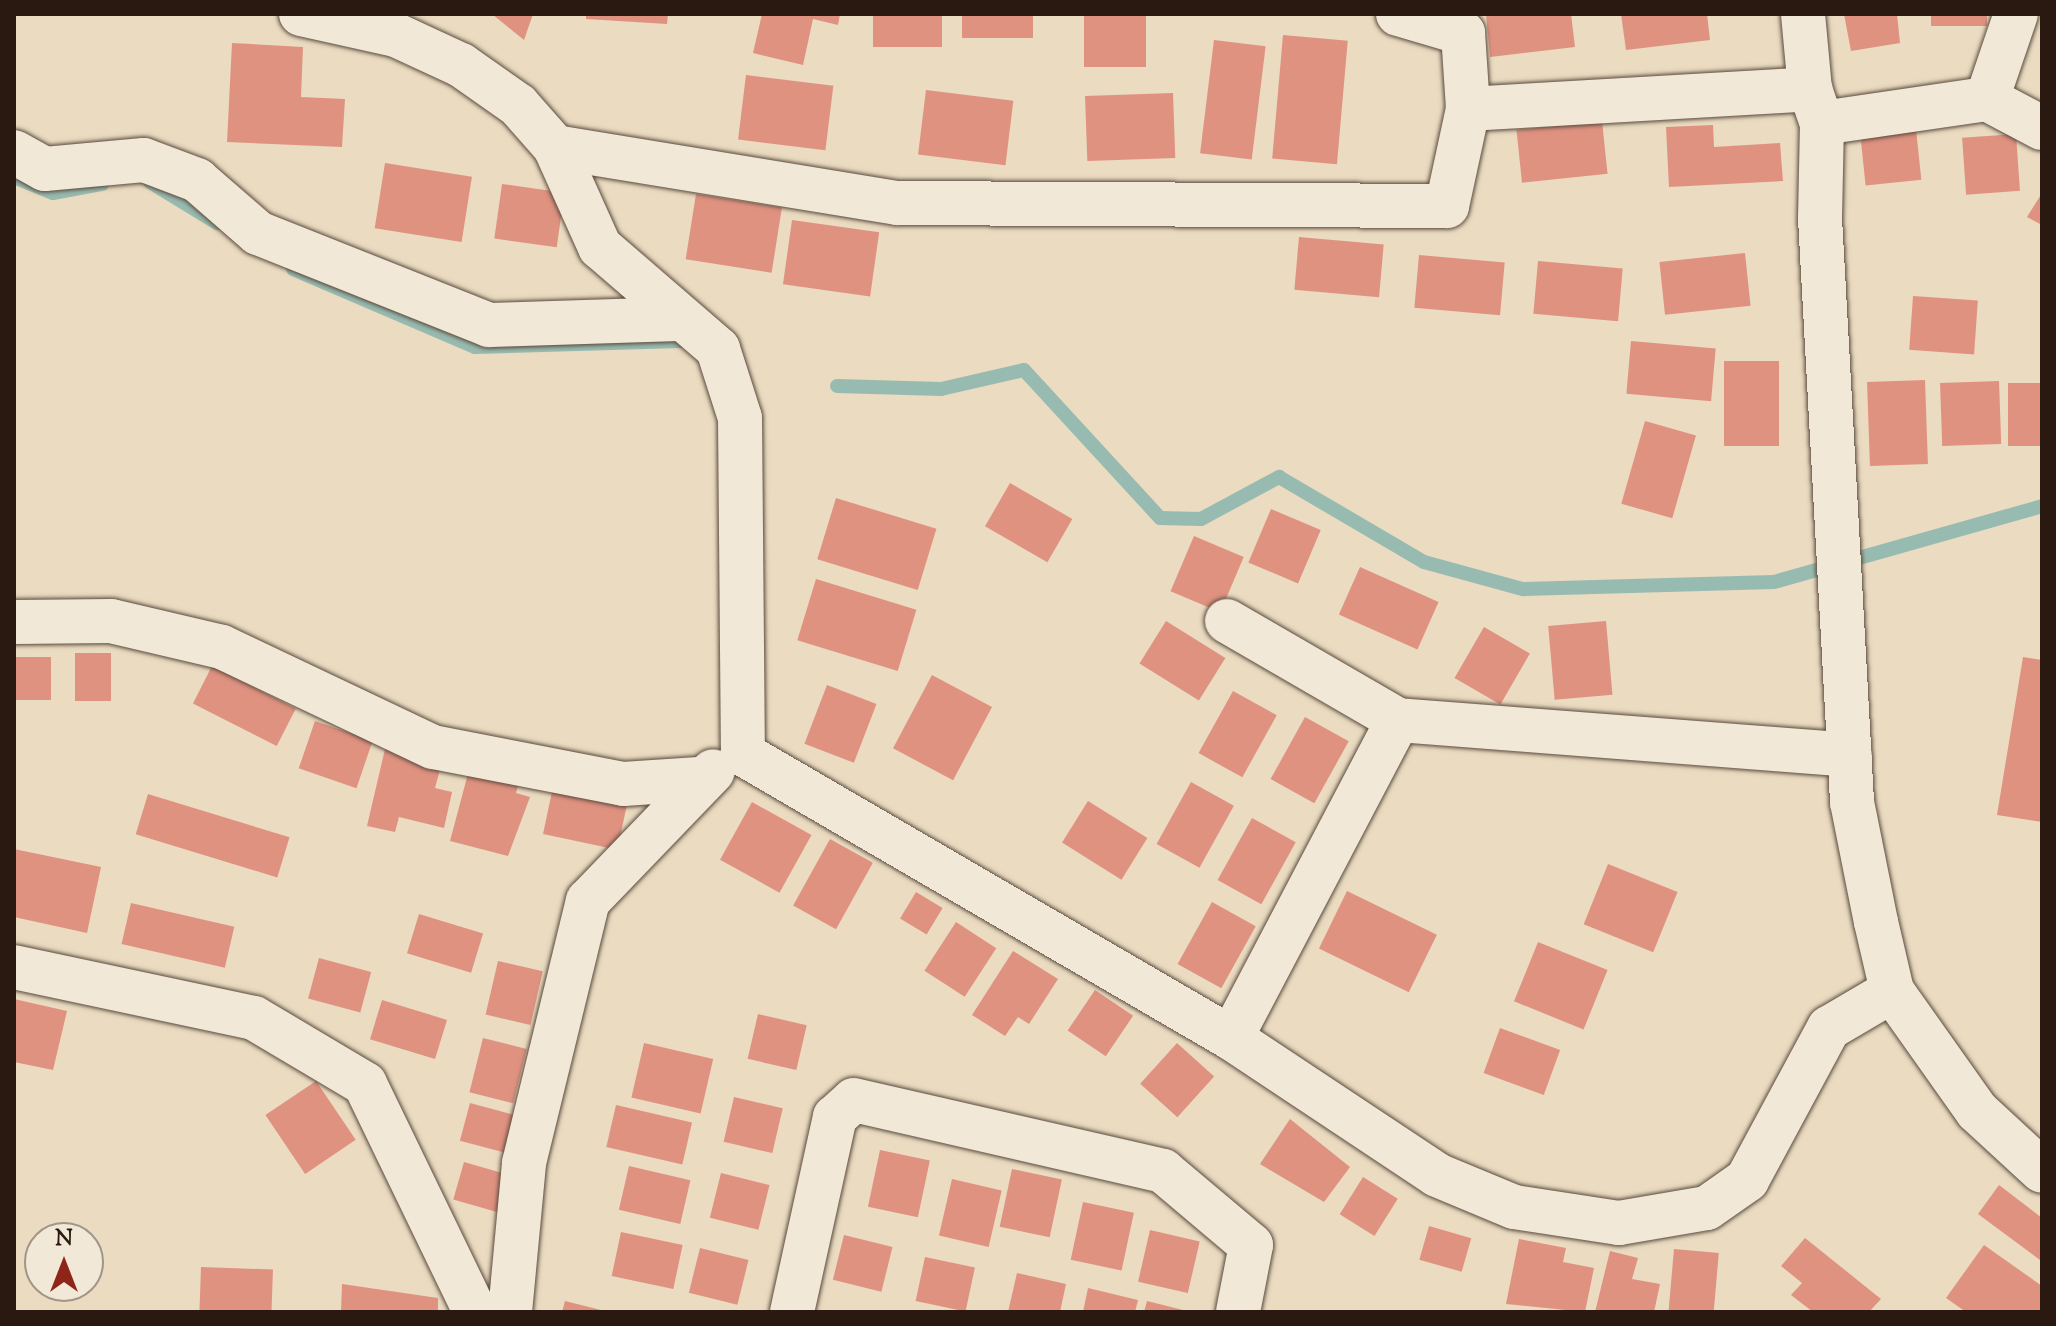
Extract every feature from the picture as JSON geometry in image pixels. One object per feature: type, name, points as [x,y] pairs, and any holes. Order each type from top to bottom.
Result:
[{"type":"street","points":[[301,14],[432,32],[518,105],[555,147],[600,247],[718,349],[740,418],[743,754]]},
{"type":"street","points":[[555,147],[897,203],[1447,206],[1468,109],[1463,33],[1398,14]]},
{"type":"street","points":[[1803,14],[1816,106],[1820,218],[1846,597],[1852,802],[1892,991],[1977,1111],[2042,1171]]},
{"type":"street","points":[[1987,99],[2016,14]]},
{"type":"street","points":[[1468,109],[1816,106],[1987,99],[2042,128]]},
{"type":"street","points":[[14,152],[45,169],[144,160],[197,180],[258,233],[489,325],[680,319]]},
{"type":"street","points":[[14,622],[111,621],[222,647],[433,747],[623,784],[699,779]]},
{"type":"street","points":[[1227,621],[1398,720],[1850,755]]},
{"type":"street","points":[[1231,1038],[1398,720]]},
{"type":"street","points":[[510,1312],[524,1163],[588,901],[699,779],[743,754]]},
{"type":"street","points":[[743,754],[1231,1038],[1437,1175],[1514,1207],[1619,1223],[1707,1208],[1747,1180],[1829,1028],[1892,991]]},
{"type":"street","points":[[14,967],[254,1018],[365,1084],[475,1312]]},
{"type":"street","points":[[792,1312],[835,1117],[854,1100],[1163,1171],[1251,1245],[1238,1312]]},
{"type":"building","points":[[492,14],[533,14],[524,40]]},
{"type":"building","points":[[586,14],[668,14],[667,24],[586,19]]},
{"type":"building","points":[[762,14],[840,14],[838,25],[813,19],[803,65],[753,53]]},
{"type":"building","points":[[873,14],[942,14],[942,47],[873,47]]},
{"type":"building","points":[[962,14],[1033,14],[1033,38],[962,38]]},
{"type":"building","points":[[1084,14],[1146,14],[1146,67],[1084,67]]},
{"type":"building","points":[[1486,14],[1571,14],[1575,47],[1490,57]]},
{"type":"building","points":[[1621,14],[1707,14],[1710,40],[1626,50]]},
{"type":"building","points":[[1844,14],[1897,14],[1900,43],[1851,51]]},
{"type":"building","points":[[1931,14],[1987,14],[1987,26],[1931,26]]},
{"type":"building","points":[[1283,35],[1348,41],[1337,164],[1272,159]]},
{"type":"building","points":[[1214,40],[1266,46],[1252,159],[1200,153]]},
{"type":"building","points":[[232,43],[303,47],[301,97],[345,99],[342,147],[227,142]]},
{"type":"building","points":[[746,75],[833,86],[825,150],[738,140]]},
{"type":"building","points":[[926,90],[1013,101],[1005,165],[918,155]]},
{"type":"building","points":[[1173,93],[1175,158],[1087,161],[1085,96]]},
{"type":"building","points":[[1602,121],[1608,174],[1522,183],[1516,130]]},
{"type":"building","points":[[1713,125],[1714,147],[1780,143],[1783,181],[1669,187],[1666,127]]},
{"type":"building","points":[[1916,129],[1921,180],[1866,186],[1860,135]]},
{"type":"building","points":[[2016,134],[2020,191],[1966,195],[1962,138]]},
{"type":"building","points":[[385,163],[472,177],[462,242],[375,228]]},
{"type":"building","points":[[502,184],[564,193],[557,247],[494,238]]},
{"type":"building","points":[[2042,193],[2042,225],[2027,217]]},
{"type":"building","points":[[696,194],[782,208],[772,273],[686,259]]},
{"type":"building","points":[[792,220],[879,232],[870,297],[783,284]]},
{"type":"building","points":[[1299,237],[1384,244],[1379,297],[1294,290]]},
{"type":"building","points":[[1745,253],[1751,306],[1665,315],[1659,262]]},
{"type":"building","points":[[1419,255],[1505,262],[1500,315],[1414,308]]},
{"type":"building","points":[[1538,261],[1623,268],[1618,321],[1533,314]]},
{"type":"building","points":[[1913,296],[1978,301],[1974,354],[1909,350]]},
{"type":"building","points":[[1631,341],[1716,348],[1711,401],[1626,394]]},
{"type":"building","points":[[1724,361],[1779,361],[1779,446],[1724,446]]},
{"type":"building","points":[[1925,380],[1928,464],[1870,466],[1867,382]]},
{"type":"building","points":[[1999,381],[2001,444],[1942,446],[1940,383]]},
{"type":"building","points":[[2008,383],[2042,383],[2042,446],[2008,446]]},
{"type":"building","points":[[1645,421],[1696,436],[1672,518],[1621,504]]},
{"type":"building","points":[[1010,483],[1072,519],[1047,562],[985,526]]},
{"type":"building","points":[[836,498],[936,529],[918,590],[817,559]]},
{"type":"building","points":[[1271,509],[1321,530],[1298,583],[1248,562]]},
{"type":"building","points":[[1194,536],[1244,557],[1220,612],[1171,591]]},
{"type":"building","points":[[1360,567],[1439,602],[1417,649],[1339,615]]},
{"type":"building","points":[[816,579],[916,610],[898,671],[797,640]]},
{"type":"building","points":[[1166,621],[1225,658],[1199,700],[1140,663]]},
{"type":"building","points":[[1606,621],[1612,695],[1555,700],[1548,626]]},
{"type":"building","points":[[1484,627],[1530,653],[1500,705],[1454,678]]},
{"type":"building","points":[[75,653],[111,653],[111,701],[75,701]]},
{"type":"building","points":[[14,657],[51,657],[51,700],[14,700]]},
{"type":"building","points":[[2023,657],[2042,660],[2042,822],[1997,815]]},
{"type":"building","points":[[212,666],[296,709],[277,746],[193,703]]},
{"type":"building","points":[[932,675],[992,707],[953,780],[893,748]]},
{"type":"building","points":[[827,685],[876,704],[854,763],[804,744]]},
{"type":"building","points":[[1233,691],[1277,715],[1242,777],[1199,753]]},
{"type":"building","points":[[1305,717],[1349,741],[1314,803],[1271,779]]},
{"type":"building","points":[[315,721],[373,741],[356,788],[299,768]]},
{"type":"building","points":[[385,749],[442,762],[435,788],[452,792],[444,828],[399,817],[395,832],[367,826]]},
{"type":"building","points":[[470,766],[520,779],[516,793],[530,797],[508,856],[450,841]]},
{"type":"building","points":[[1191,782],[1234,806],[1199,868],[1157,844]]},
{"type":"building","points":[[553,787],[627,803],[617,850],[543,834]]},
{"type":"building","points":[[148,794],[290,837],[277,877],[136,834]]},
{"type":"building","points":[[1088,801],[1147,838],[1121,880],[1062,843]]},
{"type":"building","points":[[752,802],[811,835],[779,893],[720,860]]},
{"type":"building","points":[[1252,818],[1296,842],[1261,904],[1218,880]]},
{"type":"building","points":[[830,839],[873,863],[836,929],[793,905]]},
{"type":"building","points":[[14,849],[101,867],[87,933],[14,917]]},
{"type":"building","points":[[1608,864],[1678,892],[1653,952],[1584,924]]},
{"type":"building","points":[[1347,891],[1437,935],[1409,992],[1319,949]]},
{"type":"building","points":[[916,892],[943,908],[927,935],[900,919]]},
{"type":"building","points":[[1212,902],[1256,926],[1221,988],[1178,964]]},
{"type":"building","points":[[131,903],[234,927],[225,968],[122,944]]},
{"type":"building","points":[[419,914],[483,934],[471,973],[407,953]]},
{"type":"building","points":[[956,922],[996,948],[965,997],[924,971]]},
{"type":"building","points":[[1538,942],[1608,970],[1584,1029],[1514,1001]]},
{"type":"building","points":[[1013,951],[1058,979],[1029,1024],[1018,1017],[1005,1036],[972,1015]]},
{"type":"building","points":[[319,958],[371,972],[360,1013],[308,999]]},
{"type":"building","points":[[498,961],[543,971],[530,1025],[486,1015]]},
{"type":"building","points":[[1095,990],[1133,1016],[1106,1056],[1068,1031]]},
{"type":"building","points":[[14,999],[67,1011],[53,1070],[14,1062]]},
{"type":"building","points":[[382,1000],[447,1020],[435,1059],[370,1039]]},
{"type":"building","points":[[758,1014],[807,1025],[796,1070],[748,1059]]},
{"type":"building","points":[[1500,1028],[1560,1050],[1544,1095],[1484,1073]]},
{"type":"building","points":[[483,1038],[527,1049],[513,1103],[469,1092]]},
{"type":"building","points":[[644,1043],[713,1059],[701,1114],[631,1098]]},
{"type":"building","points":[[1177,1043],[1214,1076],[1177,1117],[1140,1084]]},
{"type":"building","points":[[316,1081],[356,1140],[305,1174],[265,1115]]},
{"type":"building","points":[[734,1097],[783,1108],[772,1153],[724,1142]]},
{"type":"building","points":[[470,1103],[515,1115],[505,1153],[460,1141]]},
{"type":"building","points":[[616,1105],[692,1123],[682,1164],[606,1147]]},
{"type":"building","points":[[1290,1119],[1350,1167],[1324,1202],[1260,1164]]},
{"type":"building","points":[[880,1150],[930,1161],[918,1217],[868,1207]]},
{"type":"building","points":[[464,1162],[510,1175],[499,1213],[453,1199]]},
{"type":"building","points":[[629,1166],[690,1180],[680,1224],[619,1210]]},
{"type":"building","points":[[1012,1169],[1062,1180],[1050,1237],[1000,1227]]},
{"type":"building","points":[[721,1173],[770,1185],[758,1230],[710,1218]]},
{"type":"building","points":[[1363,1177],[1398,1199],[1374,1236],[1340,1214]]},
{"type":"building","points":[[952,1179],[1002,1190],[989,1247],[939,1236]]},
{"type":"building","points":[[1999,1185],[2042,1218],[2040,1260],[1978,1214]]},
{"type":"building","points":[[1083,1202],[1134,1213],[1122,1271],[1071,1260]]},
{"type":"building","points":[[1429,1226],[1471,1238],[1462,1272],[1419,1260]]},
{"type":"building","points":[[1150,1230],[1200,1241],[1188,1293],[1138,1282]]},
{"type":"building","points":[[621,1232],[683,1245],[673,1289],[612,1276]]},
{"type":"building","points":[[844,1235],[893,1247],[881,1292],[833,1280]]},
{"type":"building","points":[[1805,1238],[1881,1299],[1869,1312],[1813,1312],[1791,1295],[1802,1283],[1781,1266]]},
{"type":"building","points":[[1519,1239],[1566,1248],[1563,1262],[1594,1268],[1585,1312],[1506,1304]]},
{"type":"building","points":[[1984,1245],[2042,1286],[2042,1312],[1966,1312],[1946,1298]]},
{"type":"building","points":[[700,1248],[749,1260],[737,1305],[689,1293]]},
{"type":"building","points":[[1674,1249],[1719,1253],[1714,1312],[1669,1312]]},
{"type":"building","points":[[1610,1251],[1638,1258],[1632,1279],[1660,1284],[1654,1312],[1595,1312]]},
{"type":"building","points":[[925,1257],[975,1268],[966,1312],[916,1301]]},
{"type":"building","points":[[201,1267],[273,1270],[271,1312],[199,1312]]},
{"type":"building","points":[[1017,1273],[1066,1284],[1060,1312],[1008,1312]]},
{"type":"building","points":[[342,1284],[438,1298],[438,1312],[341,1312]]},
{"type":"building","points":[[1088,1288],[1138,1300],[1135,1312],[1083,1312]]},
{"type":"building","points":[[565,1301],[605,1311],[605,1312],[562,1312]]},
{"type":"building","points":[[1147,1301],[1187,1311],[1187,1312],[1144,1312]]},
{"type":"waterway","points":[[14,177],[53,193],[102,184]]},
{"type":"waterway","points":[[150,182],[217,223]]},
{"type":"waterway","points":[[293,269],[475,347],[681,341]]},
{"type":"waterway","points":[[837,386],[941,389],[1024,370],[1160,518],[1201,519],[1279,477],[1424,562],[1523,589],[1774,582],[2042,506]]}]
